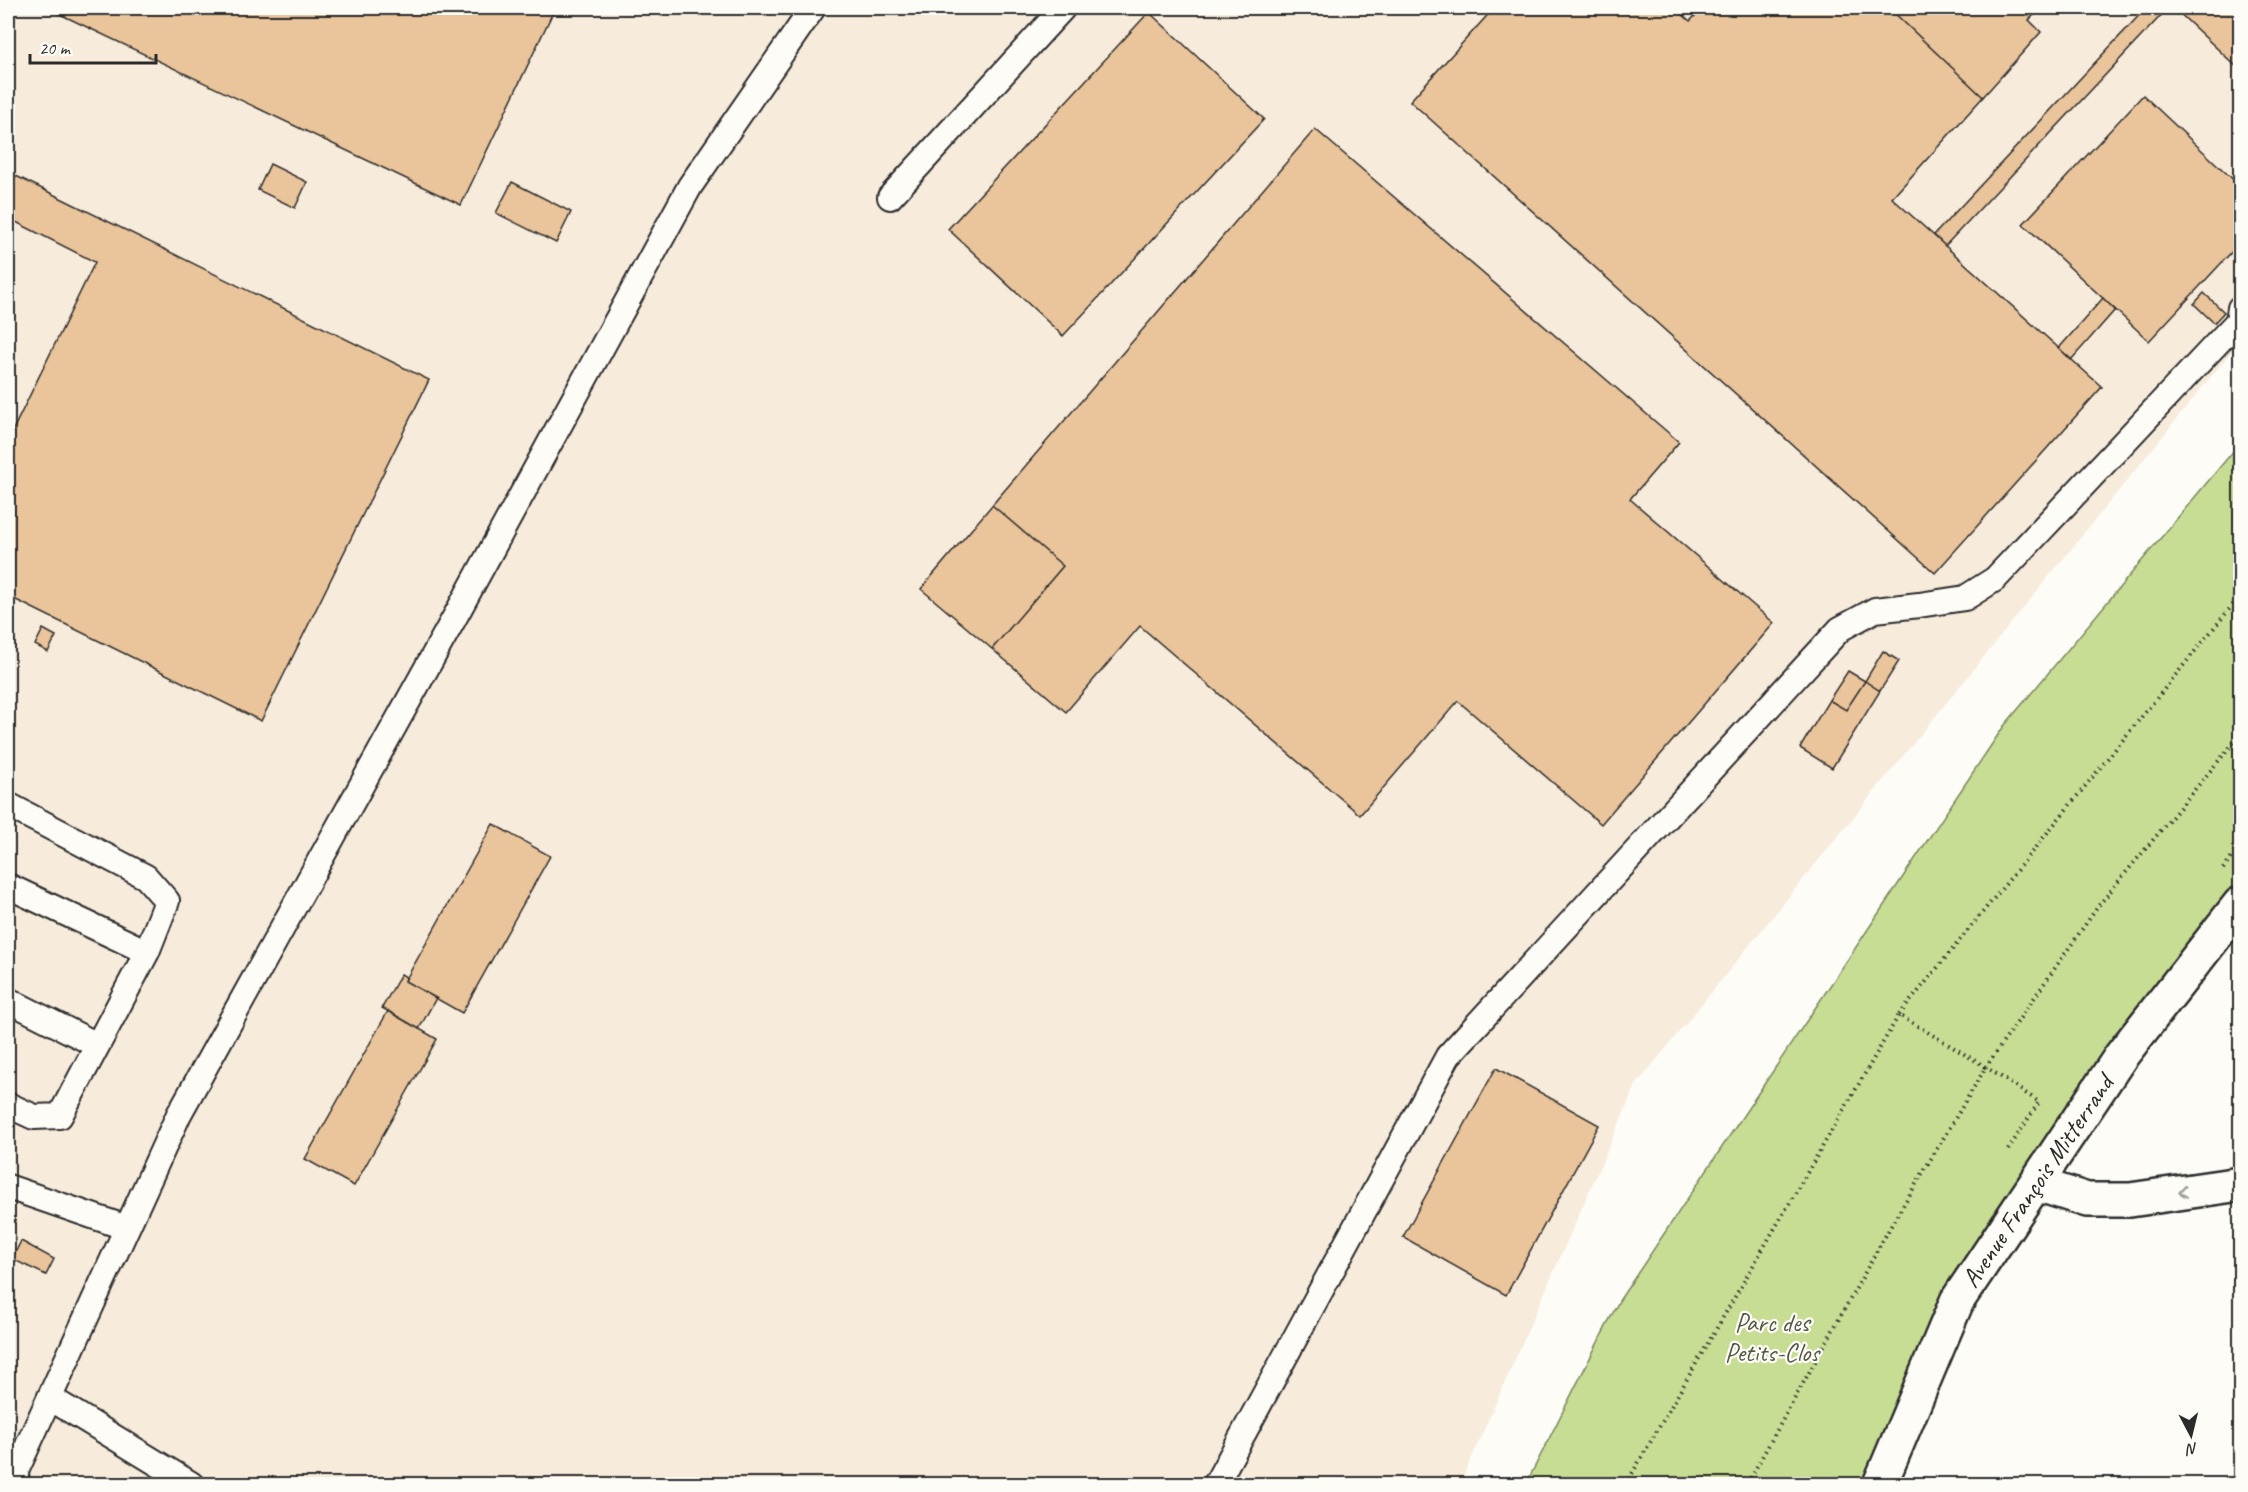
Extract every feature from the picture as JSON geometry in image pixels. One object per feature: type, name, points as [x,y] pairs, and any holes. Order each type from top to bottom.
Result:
[{"type":"street","name":"Avenue François Mitterrand","points":[[1880,1485],[1957,1301],[2121,1056],[2241,904]]},
{"type":"street","points":[[2037,1184],[2087,1200],[2130,1200],[2241,1184]]},
{"type":"lane","points":[[11,1482],[179,1114],[456,615],[690,186],[813,8]]},
{"type":"lane","points":[[890,197],[1063,8]]},
{"type":"lane","points":[[1216,1485],[1448,1056],[1840,628],[1875,610],[1919,606],[1965,598],[1995,579],[2238,321],[2241,308]]},
{"type":"lane","points":[[8,805],[146,878],[167,901],[147,952],[60,1116],[34,1117],[8,1105]]},
{"type":"lane","points":[[8,886],[147,952]]},
{"type":"lane","points":[[8,1000],[97,1046]]},
{"type":"lane","points":[[8,1187],[127,1228]]},
{"type":"lane","points":[[50,1398],[191,1485]]},
{"type":"path","points":[[1626,1485],[1899,1015],[2241,596]]},
{"type":"path","points":[[1747,1485],[1892,1224],[1986,1067],[2099,905],[2241,735]]},
{"type":"path","points":[[1899,1015],[1986,1067]]},
{"type":"shaded area","points":[[8,8],[2240,8],[2240,341],[1636,1085],[1460,1484],[8,1484]]},
{"type":"green space","name":"Parc des Petits-Clos","points":[[2240,443],[2240,882],[1946,1288],[1878,1484],[1526,1484],[1619,1301],[2004,726]]},
{"type":"building","points":[[47,8],[555,8],[461,205]]},
{"type":"building","points":[[1494,8],[1675,8],[1690,21],[1703,8],[1889,8],[1983,97],[1892,198],[2102,387],[1935,573],[1410,101]]},
{"type":"building","points":[[1889,8],[2041,8],[2029,20],[2041,32],[1983,97]]},
{"type":"building","points":[[2146,8],[2168,8],[1945,246],[1934,235]]},
{"type":"building","points":[[2174,8],[2240,8],[2240,70]]},
{"type":"building","points":[[1149,12],[1264,119],[1063,336],[948,229]]},
{"type":"building","points":[[2143,95],[2240,186],[2240,243],[2149,341],[2023,224]]},
{"type":"building","points":[[1315,129],[1679,442],[1630,499],[1774,623],[1601,824],[1458,701],[1360,815],[1140,626],[1066,712],[992,649],[1063,566],[992,505]]},
{"type":"building","points":[[270,164],[307,182],[295,208],[258,190]]},
{"type":"building","points":[[8,172],[429,380],[261,721],[8,596],[8,440],[95,262],[8,218]]},
{"type":"building","points":[[512,182],[571,212],[556,243],[496,213]]},
{"type":"building","points":[[2204,293],[2224,312],[2214,323],[2194,304]]},
{"type":"building","points":[[2103,298],[2115,310],[2071,360],[2059,348]]},
{"type":"building","points":[[992,505],[1063,566],[992,649],[921,589]]},
{"type":"building","points":[[43,629],[56,636],[48,652],[35,645]]},
{"type":"building","points":[[1883,651],[1899,661],[1880,691],[1865,681]]},
{"type":"building","points":[[1848,671],[1865,681],[1846,710],[1829,700]]},
{"type":"building","points":[[1865,681],[1880,691],[1832,768],[1800,748],[1829,700],[1846,710]]},
{"type":"building","points":[[493,824],[550,856],[462,1013],[405,981]]},
{"type":"building","points":[[401,974],[406,977],[405,981],[436,998],[419,1029],[382,1008]]},
{"type":"building","points":[[388,1011],[437,1039],[354,1186],[305,1159]]},
{"type":"building","points":[[1496,1068],[1599,1125],[1506,1295],[1403,1237]]},
{"type":"building","points":[[21,1241],[54,1259],[46,1275],[12,1259]]}]
